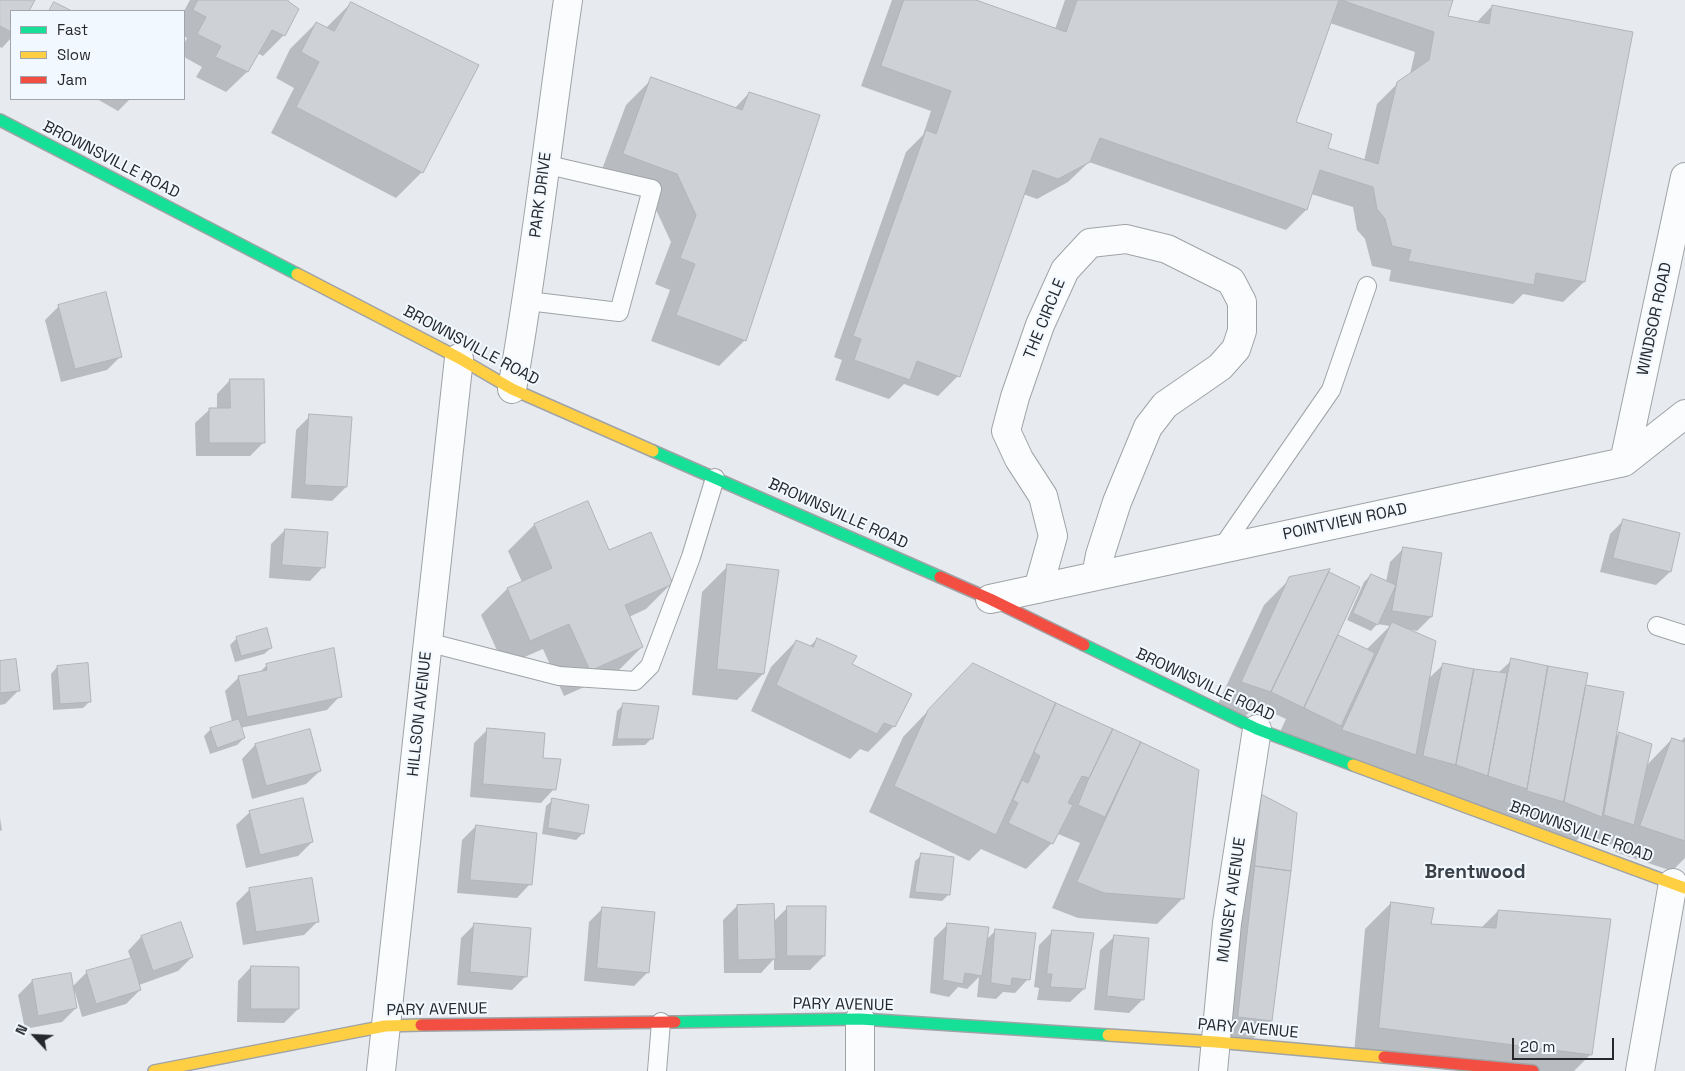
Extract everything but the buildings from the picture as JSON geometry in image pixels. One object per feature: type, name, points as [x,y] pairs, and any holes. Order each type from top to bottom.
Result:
[{"type":"main road","name":"BROWNSVILLE ROAD","points":[[0,120],[459,358],[512,389],[990,599],[1258,729],[1679,885]]},
{"type":"main road","name":"PARY AVENUE","points":[[154,1071],[385,1026],[860,1019],[1216,1042],[1418,1066],[1533,1071]]},
{"type":"street","name":"PARK DRIVE","points":[[512,389],[528,301],[544,164],[568,0]]},
{"type":"street","name":"WINDSOR ROAD","points":[[1624,462],[1685,177]]},
{"type":"street","name":"THE CIRCLE","points":[[1038,589],[1053,536],[1043,496],[1019,459],[1006,431],[1015,397],[1040,325],[1065,270],[1090,243],[1126,239],[1167,249],[1231,281],[1242,302],[1242,332],[1236,349],[1220,367],[1165,405],[1148,427],[1118,502],[1100,555],[1096,576]]},
{"type":"street","name":"HILLSON AVENUE","points":[[381,1071],[459,358]]},
{"type":"street","name":"POINTVIEW ROAD","points":[[990,599],[1624,462],[1685,414]]},
{"type":"street","name":"MUNSEY AVENUE","points":[[1213,1071],[1227,923],[1258,729]]},
{"type":"street","points":[[1640,1071],[1679,885]]},
{"type":"street","points":[[860,1019],[860,1071]]},
{"type":"lane","points":[[528,301],[619,312],[652,189],[544,164]]},
{"type":"lane","points":[[1221,549],[1331,390],[1367,286]]},
{"type":"lane","points":[[428,642],[559,676],[635,682],[650,666],[691,557],[715,478]]},
{"type":"lane","points":[[1657,626],[1685,635]]},
{"type":"lane","points":[[657,1071],[661,1022]]},
{"type":"traffic: fast","points":[[0,120],[297,274]]},
{"type":"traffic: fast","points":[[653,451],[940,577]]},
{"type":"traffic: fast","points":[[1084,645],[1257,729],[1353,765]]},
{"type":"traffic: fast","points":[[675,1022],[860,1019],[1108,1035]]},
{"type":"traffic: slow","points":[[297,274],[459,358],[512,389],[653,451]]},
{"type":"traffic: slow","points":[[1353,765],[1685,888]]},
{"type":"traffic: slow","points":[[154,1071],[385,1026],[421,1025]]},
{"type":"traffic: slow","points":[[1108,1035],[1216,1042],[1384,1057]]},
{"type":"traffic: jam","points":[[940,577],[1084,645]]},
{"type":"traffic: jam","points":[[421,1025],[675,1022]]},
{"type":"traffic: jam","points":[[1384,1057],[1533,1071]]},
{"type":"district","name":"Brentwood","points":[[1475,873]]}]
